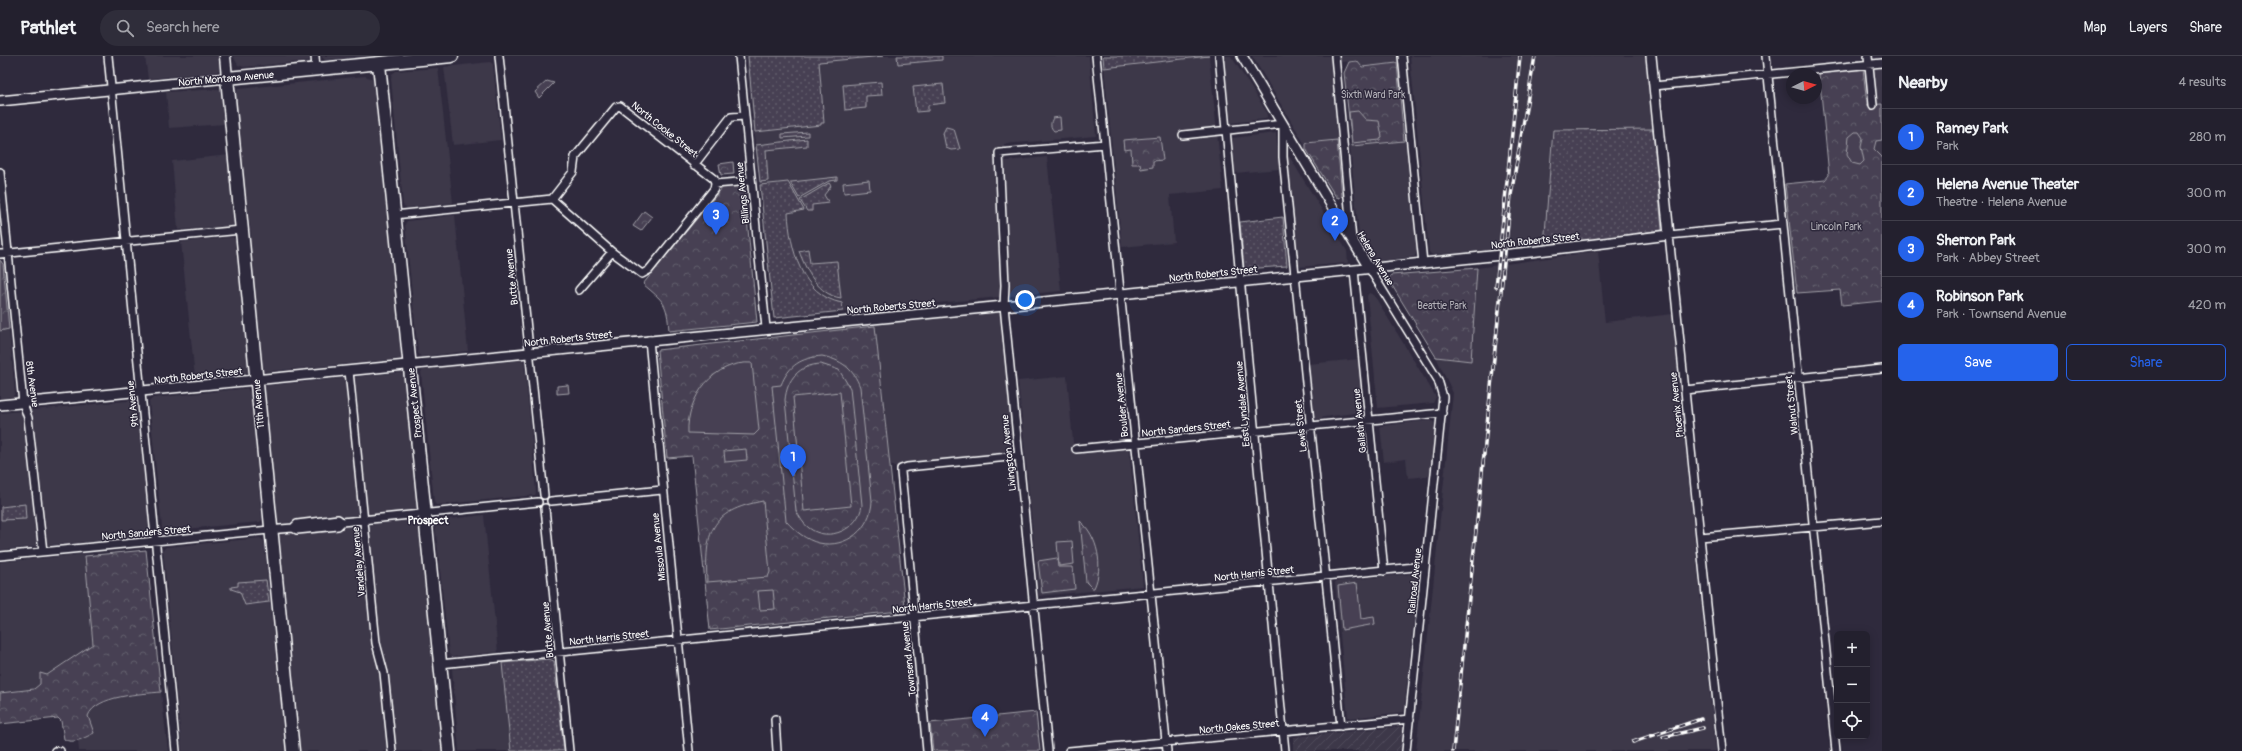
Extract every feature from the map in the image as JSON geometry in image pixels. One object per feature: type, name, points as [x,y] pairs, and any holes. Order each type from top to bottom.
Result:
[{"type":"highway","name":"North Montana Avenue","points":[[227,78],[316,70],[379,60],[452,56]]},
{"type":"highway","name":"Prospect Avenue","points":[[379,60],[449,751]]},
{"type":"highway","name":"11th Avenue","points":[[227,78],[270,530],[293,751]]},
{"type":"main road","name":"11th Avenue","points":[[225,56],[227,78]]},
{"type":"street","name":"9th Avenue","points":[[108,56],[124,242],[141,392],[176,751]]},
{"type":"street","points":[[315,56],[316,70]]},
{"type":"street","name":"Butte Avenue","points":[[499,56],[544,495]]},
{"type":"street","name":"Billings Avenue","points":[[739,56],[750,181],[766,328]]},
{"type":"street","name":"Boulder Avenue","points":[[1096,56],[1167,751]]},
{"type":"street","name":"East Lyndale Avenue","points":[[1219,56],[1285,751]]},
{"type":"street","name":"Helena Avenue","points":[[1242,56],[1438,380],[1444,397],[1442,413]]},
{"type":"street","points":[[1335,56],[1352,240]]},
{"type":"street","points":[[1402,56],[1423,263]]},
{"type":"street","name":"Phoenix Avenue","points":[[1651,56],[1722,751]]},
{"type":"street","name":"Walnut Street","points":[[1766,56],[1836,751]]},
{"type":"street","points":[[1868,56],[1873,105]]},
{"type":"street","points":[[1654,86],[1882,63]]},
{"type":"street","name":"North Montana Avenue","points":[[0,101],[227,78]]},
{"type":"street","name":"North Cooke Street","points":[[552,199],[573,172],[575,157],[616,107],[622,107],[694,165],[714,179],[715,184]]},
{"type":"street","points":[[694,165],[731,117],[744,116]]},
{"type":"street","points":[[1183,135],[1283,124]]},
{"type":"street","name":"Lewis Street","points":[[1283,124],[1283,157],[1341,726]]},
{"type":"street","name":"Livingston Avenue","points":[[1048,751],[1004,306],[1006,285],[999,152],[1106,144]]},
{"type":"street","name":"8th Avenue","points":[[0,172],[23,403],[28,418],[44,552]]},
{"type":"street","points":[[394,215],[552,199],[638,273],[645,274],[714,189],[715,184],[750,181]]},
{"type":"street","name":"North Roberts Street","points":[[0,405],[410,365],[766,328],[1004,306],[1530,252],[1669,235],[1783,224]]},
{"type":"street","points":[[0,254],[241,230]]},
{"type":"street","points":[[579,290],[612,252]]},
{"type":"street","name":"Gallatin Avenue","points":[[1354,270],[1384,570]]},
{"type":"street","name":"Missoula Avenue","points":[[649,340],[662,490],[689,751]]},
{"type":"street","points":[[1685,390],[1882,369]]},
{"type":"street","name":"Vandelay Avenue","points":[[350,371],[376,643],[384,673],[392,751]]},
{"type":"street","name":"North Sanders Street","points":[[1076,449],[1442,413]]},
{"type":"street","name":"Railroad Avenue","points":[[1406,751],[1442,413]]},
{"type":"street","name":"Townsend Avenue","points":[[927,751],[900,475],[902,469],[1019,456]]},
{"type":"street","points":[[551,501],[662,490]]},
{"type":"street","points":[[544,495],[551,501],[550,506],[545,508],[540,506],[538,502],[540,497],[544,495]]},
{"type":"street","name":"North Sanders Street","points":[[0,556],[293,528],[298,524],[338,519],[342,522],[538,502]]},
{"type":"street","name":"Butte Avenue","points":[[545,508],[569,751]]},
{"type":"street","points":[[1700,537],[1882,521]]},
{"type":"street","name":"North Harris Street","points":[[440,664],[1425,566]]},
{"type":"street","points":[[774,719],[777,751]]},
{"type":"street","name":"North Oakes Street","points":[[1069,751],[1410,719]]},
{"type":"shaded area","points":[[145,56],[219,56],[220,68],[217,72],[148,79]]},
{"type":"shaded area","points":[[233,56],[311,56],[311,58],[309,61],[244,67],[238,65]]},
{"type":"shaded area","points":[[321,56],[363,56],[325,60]]},
{"type":"shaded area","points":[[746,56],[1089,56],[1096,136],[1004,144],[1006,161],[1047,157],[1061,291],[773,319]]},
{"type":"shaded area","points":[[1209,56],[1223,190],[1170,195],[1174,242],[1122,247],[1104,68]]},
{"type":"shaded area","points":[[1223,56],[1231,56],[1266,111],[1267,117],[1265,119],[1231,123]]},
{"type":"shaded area","points":[[1252,56],[1397,56],[1398,63],[1362,67],[1357,61],[1341,62],[1340,59],[1331,60],[1338,140],[1304,143]]},
{"type":"shaded area","points":[[1410,56],[1645,56],[1653,129],[1553,130],[1544,246],[1432,255],[1429,252]]},
{"type":"shaded area","points":[[490,62],[493,64],[501,140],[453,145],[444,67]]},
{"type":"shaded area","points":[[1882,66],[1882,157],[1874,150],[1876,141],[1873,105],[1877,105],[1873,67]]},
{"type":"shaded area","points":[[438,68],[453,203],[407,208],[403,205],[391,79],[392,74],[396,71]]},
{"type":"shaded area","points":[[365,76],[373,79],[402,359],[262,372],[248,240],[251,236],[234,94],[238,89]]},
{"type":"shaded area","points":[[219,89],[223,93],[226,124],[169,128],[166,92]]},
{"type":"shaded area","points":[[1276,133],[1280,169],[1235,173],[1232,138]]},
{"type":"shaded area","points":[[1407,141],[1418,252],[1414,257],[1374,262],[1359,235],[1350,146]]},
{"type":"shaded area","points":[[229,155],[235,221],[233,226],[178,230],[172,161]]},
{"type":"shaded area","points":[[1289,156],[1347,251],[1348,263],[1298,267],[1286,158]]},
{"type":"shaded area","points":[[455,215],[468,351],[421,357],[418,353],[405,224],[407,221]]},
{"type":"shaded area","points":[[233,237],[236,241],[249,370],[245,375],[195,378],[181,242]]},
{"type":"shaded area","points":[[1598,251],[1605,322],[1672,314],[1716,751],[1416,751],[1453,393],[1436,357],[1471,361],[1477,268]]},
{"type":"shaded area","points":[[1369,293],[1374,295],[1436,397],[1433,403],[1378,408],[1367,296]]},
{"type":"shaded area","points":[[1004,306],[1019,456],[901,469],[890,464],[874,318]]},
{"type":"shaded area","points":[[9,329],[15,392],[13,397],[0,399],[0,331]]},
{"type":"shaded area","points":[[1359,359],[1364,408],[1362,412],[1324,417],[1319,420],[1315,419],[1308,364]]},
{"type":"shaded area","points":[[521,360],[524,361],[531,427],[535,495],[436,505],[434,502],[421,372],[424,369]]},
{"type":"shaded area","points":[[405,372],[419,510],[275,524],[262,386]]},
{"type":"shaded area","points":[[1067,376],[1074,453],[1129,447],[1143,586],[1039,596],[1018,381]]},
{"type":"shaded area","points":[[247,388],[251,394],[262,520],[260,522],[164,531],[162,528],[149,402],[153,398]]},
{"type":"shaded area","points":[[137,400],[150,536],[0,550],[0,413]]},
{"type":"shaded area","points":[[1431,420],[1436,424],[1430,476],[1408,478],[1406,459],[1384,462],[1380,426]]},
{"type":"shaded area","points":[[484,515],[498,652],[452,657],[449,654],[435,524],[438,520]]},
{"type":"shaded area","points":[[420,519],[443,751],[300,751],[278,533]]},
{"type":"shaded area","points":[[260,538],[264,541],[286,751],[182,751],[163,550],[166,547]]},
{"type":"shaded area","points":[[85,554],[93,644],[47,675],[39,675],[40,684],[34,689],[0,693],[0,562]]},
{"type":"shaded area","points":[[1419,573],[1404,712],[1351,718],[1348,717],[1335,583],[1336,581]]},
{"type":"shaded area","points":[[502,663],[511,751],[459,751],[452,669]]},
{"type":"shaded area","points":[[161,692],[168,751],[79,751],[78,740],[94,733],[88,716],[95,706],[120,697]]},
{"type":"shaded area","points":[[1405,726],[1403,751],[1293,751],[1293,737]]},
{"type":"green space","points":[[748,56],[884,56],[819,62],[824,123],[821,123],[821,125],[755,132]]},
{"type":"green space","points":[[897,56],[942,56],[942,60],[898,64]]},
{"type":"green space","points":[[1103,56],[1209,56],[1104,68]]},
{"type":"green space","name":"Sixth Ward Park","points":[[1357,61],[1362,67],[1397,63],[1404,141],[1352,146],[1344,73],[1349,62]]},
{"type":"green space","name":"Lincoln Park","points":[[1863,68],[1867,105],[1882,104],[1882,140],[1876,141],[1874,149],[1882,157],[1882,301],[1842,305],[1840,290],[1797,293],[1785,184],[1825,180],[1829,175],[1822,103],[1822,72]]},
{"type":"green space","points":[[547,81],[554,83],[539,98],[535,92]]},
{"type":"green space","points":[[881,82],[882,95],[866,96],[866,108],[845,110],[843,85]]},
{"type":"green space","points":[[943,84],[945,103],[928,105],[928,111],[916,112],[913,87]]},
{"type":"green space","points":[[1358,111],[1366,120],[1379,121],[1382,137],[1380,140],[1352,143],[1349,112]]},
{"type":"green space","points":[[1060,117],[1061,130],[1054,131],[1051,126],[1052,120],[1053,118]]},
{"type":"green space","points":[[946,127],[954,129],[960,149],[951,150],[946,148],[943,133]]},
{"type":"green space","points":[[1653,129],[1662,230],[1544,246],[1553,130]]},
{"type":"green space","points":[[808,132],[808,136],[782,138],[782,134]]},
{"type":"green space","points":[[1855,132],[1859,132],[1863,138],[1861,147],[1864,161],[1860,165],[1852,163],[1847,154],[1849,137]]},
{"type":"green space","points":[[1160,137],[1163,160],[1153,161],[1153,167],[1141,169],[1140,164],[1132,164],[1131,149],[1124,150],[1123,140]]},
{"type":"green space","points":[[807,139],[807,146],[766,150],[768,181],[760,182],[756,145]]},
{"type":"green space","points":[[1337,140],[1342,196],[1340,198],[1336,197],[1306,149],[1306,143]]},
{"type":"green space","points":[[733,162],[734,174],[721,175],[719,164]]},
{"type":"green space","points":[[837,177],[837,180],[829,181],[799,198],[791,184],[791,182]]},
{"type":"green space","points":[[869,180],[870,190],[844,193],[843,183]]},
{"type":"green space","points":[[788,182],[804,210],[788,213],[789,227],[795,255],[800,268],[807,280],[817,290],[828,298],[842,303],[843,311],[774,318],[760,185]]},
{"type":"green space","points":[[829,183],[831,186],[824,195],[829,203],[812,205],[812,211],[807,211],[800,200]]},
{"type":"green space","points":[[741,185],[744,188],[757,322],[669,331],[667,314],[663,303],[643,284],[723,187]]},
{"type":"green space","points":[[644,211],[652,217],[641,231],[633,226]]},
{"type":"green space","points":[[1283,217],[1287,266],[1244,269],[1240,222]]},
{"type":"green space","points":[[808,249],[810,263],[837,261],[841,298],[833,296],[819,287],[809,273],[799,251]]},
{"type":"green space","points":[[0,260],[3,264],[9,329],[0,331]]},
{"type":"green space","name":"Beattie Park","points":[[1477,268],[1471,361],[1436,357],[1388,279],[1391,275]]},
{"type":"green space","points":[[875,326],[905,606],[900,611],[710,630],[692,456],[667,458],[657,350]]},
{"type":"green space","points":[[822,356],[829,358],[846,366],[854,375],[860,387],[872,501],[871,511],[862,528],[856,534],[839,543],[819,543],[810,540],[797,532],[786,521],[772,386],[781,385],[788,372],[797,364]],"holes":[[[821,364],[839,370],[850,388],[862,505],[860,513],[849,527],[834,534],[825,534],[809,528],[796,511],[785,400],[788,386],[800,370],[806,367]]]},
{"type":"green space","points":[[752,363],[759,430],[754,435],[688,433],[692,406],[705,383],[715,374],[726,368],[739,364]]},
{"type":"green space","points":[[568,385],[569,393],[557,394],[557,386]]},
{"type":"green space","points":[[840,392],[851,506],[804,511],[793,397]]},
{"type":"green space","points":[[746,449],[747,460],[725,462],[724,451]]},
{"type":"green space","points":[[763,501],[770,572],[768,577],[707,582],[707,550],[714,527],[721,518],[731,511],[745,505]]},
{"type":"green space","points":[[25,504],[26,519],[1,520],[1,507]]},
{"type":"green space","points":[[1080,521],[1091,535],[1098,552],[1099,571],[1094,588],[1086,582]]},
{"type":"green space","points":[[1072,541],[1074,564],[1059,566],[1057,542]]},
{"type":"green space","points":[[146,550],[161,692],[120,697],[100,704],[93,709],[88,716],[94,733],[75,741],[68,741],[64,739],[61,721],[58,718],[0,724],[0,693],[34,689],[40,684],[40,673],[47,675],[93,644],[85,556]]},
{"type":"green space","points":[[1057,558],[1058,567],[1073,567],[1075,589],[1042,593],[1038,561]]},
{"type":"green space","points":[[266,580],[269,602],[245,605],[240,592],[231,589],[231,587],[238,586],[238,582]]},
{"type":"green space","points":[[1357,583],[1361,619],[1374,617],[1375,624],[1342,630],[1338,586]]},
{"type":"green space","points":[[773,590],[775,609],[760,610],[758,591]]},
{"type":"green space","points":[[549,659],[554,661],[564,751],[511,751],[502,663]]},
{"type":"green space","points":[[1036,712],[1040,751],[933,751],[930,723]]},
{"type":"railway","points":[[1496,287],[1520,56]]},
{"type":"railway","points":[[1453,751],[1511,195],[1535,56]]},
{"type":"railway","points":[[1633,742],[1701,719]]},
{"type":"railway","points":[[1663,737],[1703,728]]},
{"type":"place","name":"Sherron Park","points":[[716,235]]},
{"type":"place","name":"Helena Avenue Theater","points":[[1335,241]]},
{"type":"place","name":"Ramey Park","points":[[793,477]]},
{"type":"place","name":"Robinson Park","points":[[985,737]]},
{"type":"district","name":"Prospect","points":[[428,520]]}]
